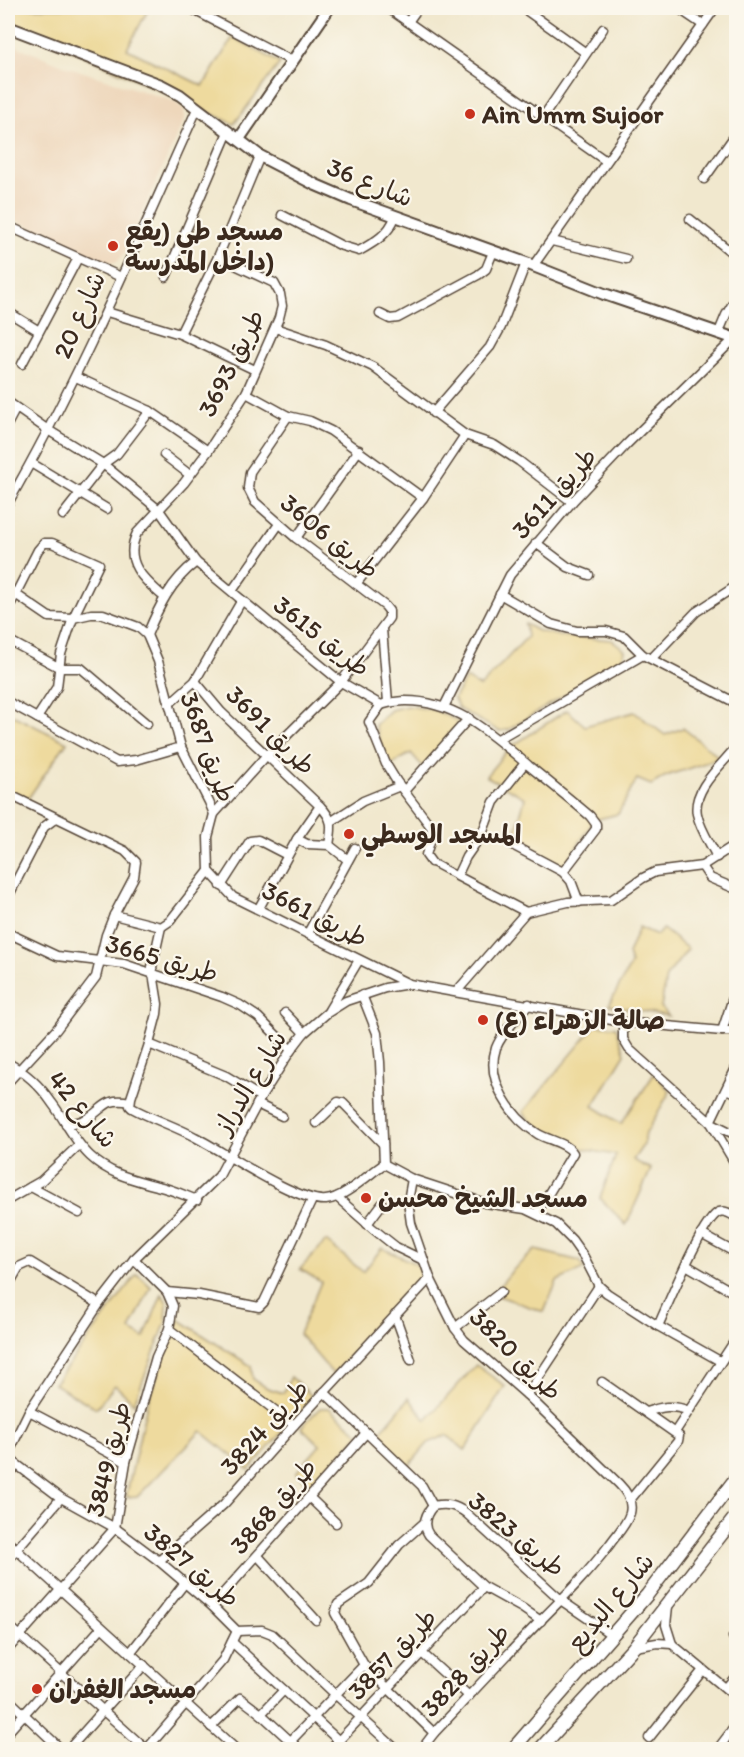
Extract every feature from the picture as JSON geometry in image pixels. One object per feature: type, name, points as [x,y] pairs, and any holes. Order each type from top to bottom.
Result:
[{"type":"main road","name":"شارع البديع","points":[[512,1749],[647,1595],[736,1478]]},
{"type":"main road","name":"شارع البديع","points":[[539,1749],[633,1648],[736,1516]]},
{"type":"street","points":[[190,8],[292,61]]},
{"type":"street","points":[[239,139],[329,8]]},
{"type":"street","points":[[388,8],[606,161]]},
{"type":"street","points":[[408,22],[418,8]]},
{"type":"street","points":[[523,8],[586,53]]},
{"type":"street","points":[[678,8],[703,25]]},
{"type":"street","points":[[433,413],[490,347],[530,265],[552,241],[715,8]]},
{"type":"street","name":"شارع 36","points":[[8,27],[160,85],[180,95],[260,156],[316,186],[604,294],[736,338]]},
{"type":"street","points":[[543,117],[603,29]]},
{"type":"street","name":"شارع 20","points":[[8,503],[76,377],[197,109]]},
{"type":"street","points":[[166,277],[228,132]]},
{"type":"street","points":[[704,178],[736,134]]},
{"type":"street","points":[[180,334],[218,258],[260,156]]},
{"type":"street","points":[[282,215],[342,246],[359,251],[392,227],[395,217]]},
{"type":"street","points":[[690,219],[736,256]]},
{"type":"street","points":[[8,226],[121,278]]},
{"type":"street","points":[[552,241],[626,259]]},
{"type":"street","points":[[380,314],[390,319],[398,318],[478,275],[486,269],[493,252]]},
{"type":"street","points":[[22,364],[78,258]]},
{"type":"street","name":"طريق 3693","points":[[159,510],[190,476],[246,393],[275,328],[282,306],[280,294],[273,283],[218,258]]},
{"type":"street","points":[[719,332],[736,298]]},
{"type":"street","points":[[8,312],[39,331]]},
{"type":"street","points":[[107,312],[180,334],[255,370]]},
{"type":"street","points":[[275,328],[326,345],[373,367],[465,435],[494,445],[519,461],[572,502]]},
{"type":"street","name":"طريق 3611","points":[[444,707],[510,575],[572,502],[627,444],[736,338]]},
{"type":"street","name":"طريق 3693","points":[[76,377],[150,411],[208,451]]},
{"type":"street","points":[[246,393],[288,416],[324,427],[423,498]]},
{"type":"street","name":"طريق 3615","points":[[8,402],[103,464],[159,510],[196,562],[341,682],[385,704],[414,701],[444,707],[468,718],[498,739],[594,820],[596,824],[593,834],[563,872]]},
{"type":"street","points":[[8,423],[16,408]]},
{"type":"street","points":[[63,515],[103,464],[117,454],[150,411]]},
{"type":"street","name":"طريق 3606","points":[[288,416],[252,467],[247,482],[252,498],[296,538],[387,608],[389,618],[382,629]]},
{"type":"street","points":[[356,584],[423,498],[465,435]]},
{"type":"street","points":[[296,538],[359,450]]},
{"type":"street","points":[[164,455],[190,476]]},
{"type":"street","points":[[31,463],[107,509]]},
{"type":"street","points":[[159,510],[137,533],[132,556],[137,570],[145,581],[164,597]]},
{"type":"street","points":[[232,591],[279,524]]},
{"type":"street","points":[[8,609],[11,591],[44,543],[52,543],[99,564],[73,618],[62,654],[57,687],[37,718]]},
{"type":"street","points":[[536,543],[568,567],[589,575]]},
{"type":"street","points":[[11,591],[49,617],[73,618],[104,614],[138,627],[147,635],[164,597],[178,578],[196,562]]},
{"type":"street","points":[[652,658],[696,612],[736,586]]},
{"type":"street","points":[[500,594],[550,624],[577,630],[615,632],[624,636],[643,655],[736,703]]},
{"type":"street","points":[[169,704],[195,681],[242,600]]},
{"type":"street","points":[[214,814],[266,756],[341,682],[382,629]]},
{"type":"street","points":[[382,629],[385,704],[369,722],[386,764],[432,828],[432,838],[426,852],[428,859],[526,912]]},
{"type":"street","name":"طريق 3687","points":[[147,635],[158,661],[181,747],[214,814],[208,837],[209,871]]},
{"type":"street","points":[[8,640],[60,668],[81,668],[147,724]]},
{"type":"street","points":[[498,739],[643,655]]},
{"type":"street","name":"طريق 3691","points":[[195,681],[221,711],[320,806],[332,821]]},
{"type":"street","points":[[8,702],[117,762],[136,760],[181,747]]},
{"type":"street","points":[[329,845],[332,821],[363,801],[402,789],[468,718]]},
{"type":"street","points":[[717,857],[701,825],[696,805],[702,789],[736,747]]},
{"type":"street","points":[[457,876],[466,857],[482,834],[494,802],[525,762]]},
{"type":"street","points":[[8,794],[78,827],[125,852],[136,862],[134,877],[106,935],[96,977],[56,1030],[8,1082]]},
{"type":"street","points":[[259,908],[297,838],[320,806]]},
{"type":"street","points":[[8,897],[44,827],[56,818]]},
{"type":"street","points":[[297,838],[307,844],[329,845],[348,860]]},
{"type":"street","points":[[221,886],[250,841],[258,840],[287,855]]},
{"type":"street","points":[[457,991],[526,912],[568,902],[611,900],[655,872],[702,866],[736,844]]},
{"type":"street","points":[[514,846],[563,872],[572,881],[579,902]]},
{"type":"street","points":[[308,933],[355,848]]},
{"type":"street","points":[[702,866],[710,878],[736,890]]},
{"type":"street","points":[[130,1104],[155,1026],[158,1004],[152,973],[152,958],[161,927],[170,921],[209,871]]},
{"type":"street","name":"طريق 3661","points":[[209,871],[232,897],[259,908],[409,984]]},
{"type":"street","points":[[114,915],[161,927]]},
{"type":"street","name":"طريق 3665","points":[[8,933],[57,956],[124,964],[206,990],[240,1005],[266,1024],[291,1050]]},
{"type":"street","points":[[327,1013],[359,960]]},
{"type":"street","name":"شارع الدراز","points":[[8,1456],[29,1411],[99,1304],[134,1259],[219,1176],[259,1100],[304,1033],[327,1013],[346,1001],[385,988],[409,984],[623,1022],[736,1031]]},
{"type":"street","points":[[722,1031],[736,989]]},
{"type":"street","points":[[362,995],[377,1033],[384,1164]]},
{"type":"street","points":[[529,1004],[496,1048],[494,1059],[500,1090],[509,1109],[522,1123],[549,1140],[568,1147],[573,1156],[537,1214]]},
{"type":"street","points":[[285,1012],[304,1033]]},
{"type":"street","points":[[623,1022],[625,1044],[710,1122],[736,1135]]},
{"type":"street","points":[[149,1044],[226,1076],[282,1116]]},
{"type":"street","name":"شارع 42","points":[[8,1063],[19,1069],[52,1102],[90,1157],[117,1174],[196,1200]]},
{"type":"street","points":[[710,1122],[736,1068]]},
{"type":"street","points":[[727,1089],[736,1094]]},
{"type":"street","points":[[66,1125],[87,1119],[109,1102],[120,1100],[312,1200],[337,1197],[384,1164]]},
{"type":"street","points":[[316,1123],[338,1102],[343,1102],[383,1144]]},
{"type":"street","points":[[710,1122],[736,1165]]},
{"type":"street","points":[[8,1200],[53,1171],[80,1145]]},
{"type":"street","points":[[384,1164],[412,1179],[485,1203],[525,1209],[556,1224],[572,1240],[584,1257],[599,1286],[658,1326],[720,1361]]},
{"type":"street","name":"طريق 3820","points":[[412,1179],[408,1212],[430,1278],[455,1328],[464,1340],[526,1395],[619,1484],[630,1500]]},
{"type":"street","points":[[31,1187],[79,1213]]},
{"type":"street","points":[[337,1197],[396,1247],[423,1260]]},
{"type":"street","points":[[134,1259],[167,1293],[234,1300],[259,1307],[264,1302],[312,1200]]},
{"type":"street","points":[[367,1224],[382,1204]]},
{"type":"street","points":[[658,1326],[701,1234],[711,1218],[718,1212],[734,1215]]},
{"type":"street","points":[[701,1234],[736,1253]]},
{"type":"street","points":[[8,1286],[19,1267],[30,1262],[99,1304]]},
{"type":"street","points":[[686,1265],[736,1294]]},
{"type":"street","name":"طريق 3824","points":[[159,1561],[224,1504],[430,1278]]},
{"type":"street","points":[[526,1395],[599,1286]]},
{"type":"street","points":[[455,1328],[501,1292]]},
{"type":"street","name":"طريق 3849","points":[[8,1649],[115,1528],[126,1462],[156,1357],[169,1329],[173,1306],[167,1293]]},
{"type":"street","points":[[395,1315],[411,1360]]},
{"type":"street","points":[[169,1329],[294,1425]]},
{"type":"street","points":[[675,1432],[736,1339]]},
{"type":"street","points":[[602,1382],[679,1436],[678,1441],[630,1500]]},
{"type":"street","name":"طريق 3823","points":[[324,1392],[422,1486],[433,1506],[448,1504],[457,1506],[562,1600],[612,1635]]},
{"type":"street","points":[[646,1412],[668,1406],[679,1407],[688,1412]]},
{"type":"street","points":[[29,1411],[126,1462]]},
{"type":"street","name":"طريق 3868","points":[[212,1606],[366,1433]]},
{"type":"street","name":"طريق 3827","points":[[8,1456],[16,1466],[61,1498],[115,1528],[159,1561],[183,1584],[212,1606],[237,1631],[262,1630],[272,1634],[397,1749]]},
{"type":"street","points":[[8,1475],[16,1466]]},
{"type":"street","points":[[309,1497],[336,1523]]},
{"type":"street","points":[[8,1559],[61,1498]]},
{"type":"street","name":"طريق 3828","points":[[422,1749],[434,1733],[601,1557],[630,1514],[630,1500]]},
{"type":"street","points":[[433,1506],[427,1512],[425,1522],[399,1545],[369,1583],[338,1604],[335,1613],[364,1665],[434,1733]]},
{"type":"street","name":"طريق 3828","points":[[425,1522],[424,1529],[429,1535],[484,1587],[540,1621]]},
{"type":"street","points":[[8,1542],[187,1704],[211,1727],[225,1746],[237,1749]]},
{"type":"street","points":[[258,1556],[316,1620]]},
{"type":"street","points":[[130,1653],[183,1584]]},
{"type":"street","name":"طريق 3857","points":[[330,1749],[423,1654],[484,1587]]},
{"type":"street","points":[[669,1604],[666,1624],[672,1644],[736,1697]]},
{"type":"street","points":[[8,1625],[147,1749],[224,1660],[237,1631]]},
{"type":"street","points":[[8,1732],[101,1628]]},
{"type":"street","points":[[232,1642],[339,1741]]},
{"type":"street","points":[[633,1648],[649,1644],[672,1644]]},
{"type":"street","points":[[423,1654],[469,1696]]},
{"type":"street","points":[[68,1749],[144,1665]]},
{"type":"street","points":[[282,1749],[364,1665]]},
{"type":"street","points":[[649,1738],[703,1670]]},
{"type":"street","points":[[726,1688],[736,1676]]},
{"type":"street","points":[[261,1714],[284,1689]]},
{"type":"street","points":[[211,1727],[240,1698],[300,1749]]},
{"type":"street","points":[[8,1699],[62,1749]]},
{"type":"street","points":[[717,1749],[736,1725]]},
{"type":"shaded area","points":[[8,43],[68,67],[173,101],[184,109],[185,118],[123,255],[117,262],[107,263],[8,217]]},
{"type":"sand","points":[[8,8],[149,8],[127,49],[203,86],[233,37],[280,63],[234,124],[8,21]]},
{"type":"sand","points":[[525,624],[538,631],[561,636],[612,640],[625,650],[622,660],[508,730],[499,731],[459,709],[454,698],[466,678],[480,687],[527,637]]},
{"type":"sand","points":[[407,706],[435,710],[460,722],[423,767],[411,753],[388,767],[375,725],[391,710]]},
{"type":"sand","points":[[567,710],[585,726],[634,712],[665,735],[683,728],[720,758],[666,776],[651,785],[637,779],[618,814],[594,820],[564,867],[513,842],[525,798],[486,776],[509,748]]},
{"type":"sand","points":[[8,713],[67,742],[27,800],[8,791]]},
{"type":"sand","points":[[639,927],[657,935],[663,929],[688,949],[666,977],[661,1007],[669,1016],[609,1005],[631,964],[628,954]]},
{"type":"sand","points":[[596,1025],[616,1027],[625,1054],[593,1106],[621,1124],[654,1074],[670,1091],[644,1137],[644,1144],[633,1160],[651,1169],[626,1225],[600,1198],[616,1155],[565,1143],[542,1131],[523,1112]]},
{"type":"sand","points":[[326,1241],[363,1272],[382,1248],[418,1265],[423,1279],[333,1374],[299,1334],[321,1282],[300,1269]]},
{"type":"sand","points":[[535,1250],[580,1261],[584,1269],[557,1281],[544,1312],[493,1294],[512,1271]]},
{"type":"sand","points":[[137,1274],[151,1287],[130,1330],[144,1338],[162,1294],[167,1303],[166,1322],[134,1403],[115,1385],[96,1408],[54,1384]]},
{"type":"sand","points":[[178,1319],[251,1366],[253,1379],[267,1388],[283,1393],[291,1377],[313,1397],[249,1470],[201,1431],[138,1496],[126,1497],[147,1404]]},
{"type":"sand","points":[[476,1365],[505,1386],[465,1450],[447,1435],[428,1443],[407,1468],[377,1436],[409,1398],[426,1420]]},
{"type":"sand","points":[[320,1408],[329,1408],[360,1434],[310,1486],[296,1473],[320,1445],[301,1427]]},
{"type":"place","name":"Ain Umm Sujoor","points":[[470,114]]},
{"type":"place","name":"مسجد طي (يقع داخل المدرسة)","points":[[113,246]]},
{"type":"place","name":"المسجد الوسطي","points":[[349,834]]},
{"type":"place","name":"(ع) صالة الزهراء","points":[[483,1020]]},
{"type":"place","name":"مسجد الشيخ محسن","points":[[366,1198]]},
{"type":"place","name":"مسجد الغفران","points":[[37,1689]]}]
